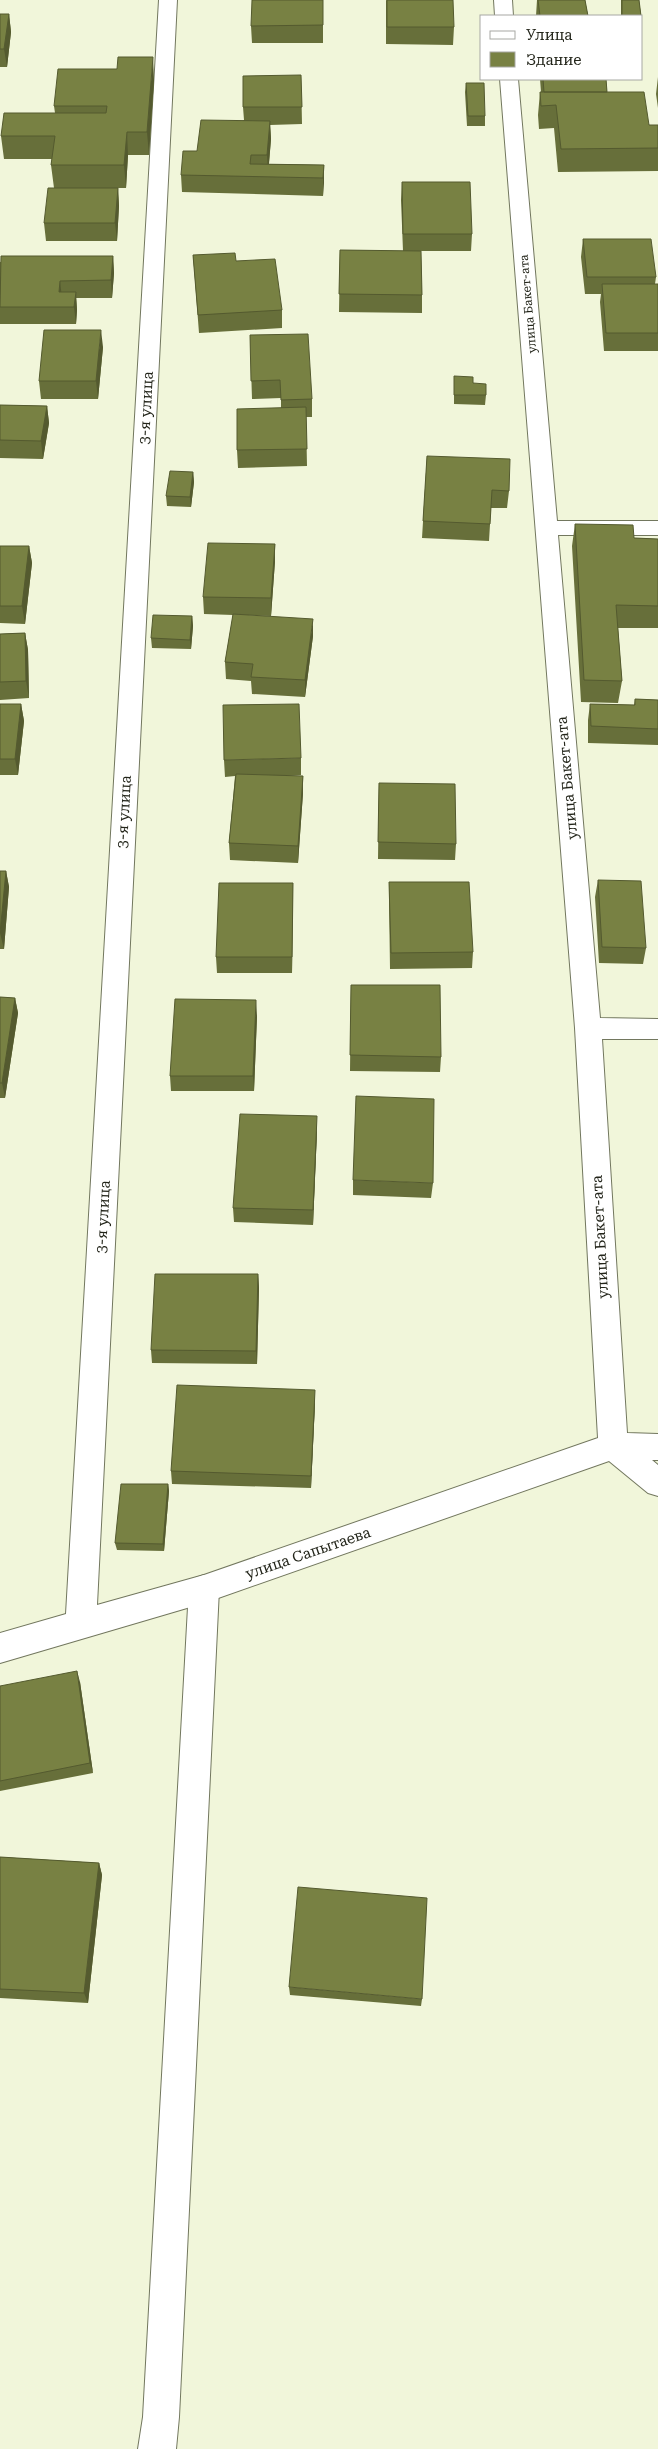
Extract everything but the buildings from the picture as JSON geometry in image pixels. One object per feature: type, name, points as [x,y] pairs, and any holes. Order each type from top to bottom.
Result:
[{"type":"street","name":"3-я улица","points":[[81,1625],[168,0]]},
{"type":"street","points":[[503,0],[504,15]]},
{"type":"street","name":"улица Бакет-ата","points":[[509,80],[588,1028],[613,1446]]},
{"type":"street","points":[[546,528],[658,528]]},
{"type":"street","points":[[588,1028],[658,1029]]},
{"type":"street","name":"улица Сапытаева","points":[[0,1648],[204,1589],[613,1446]]},
{"type":"street","points":[[613,1446],[658,1447]]},
{"type":"street","points":[[613,1446],[658,1482]]},
{"type":"street","points":[[157,2449],[161,2417],[204,1589]]}]
